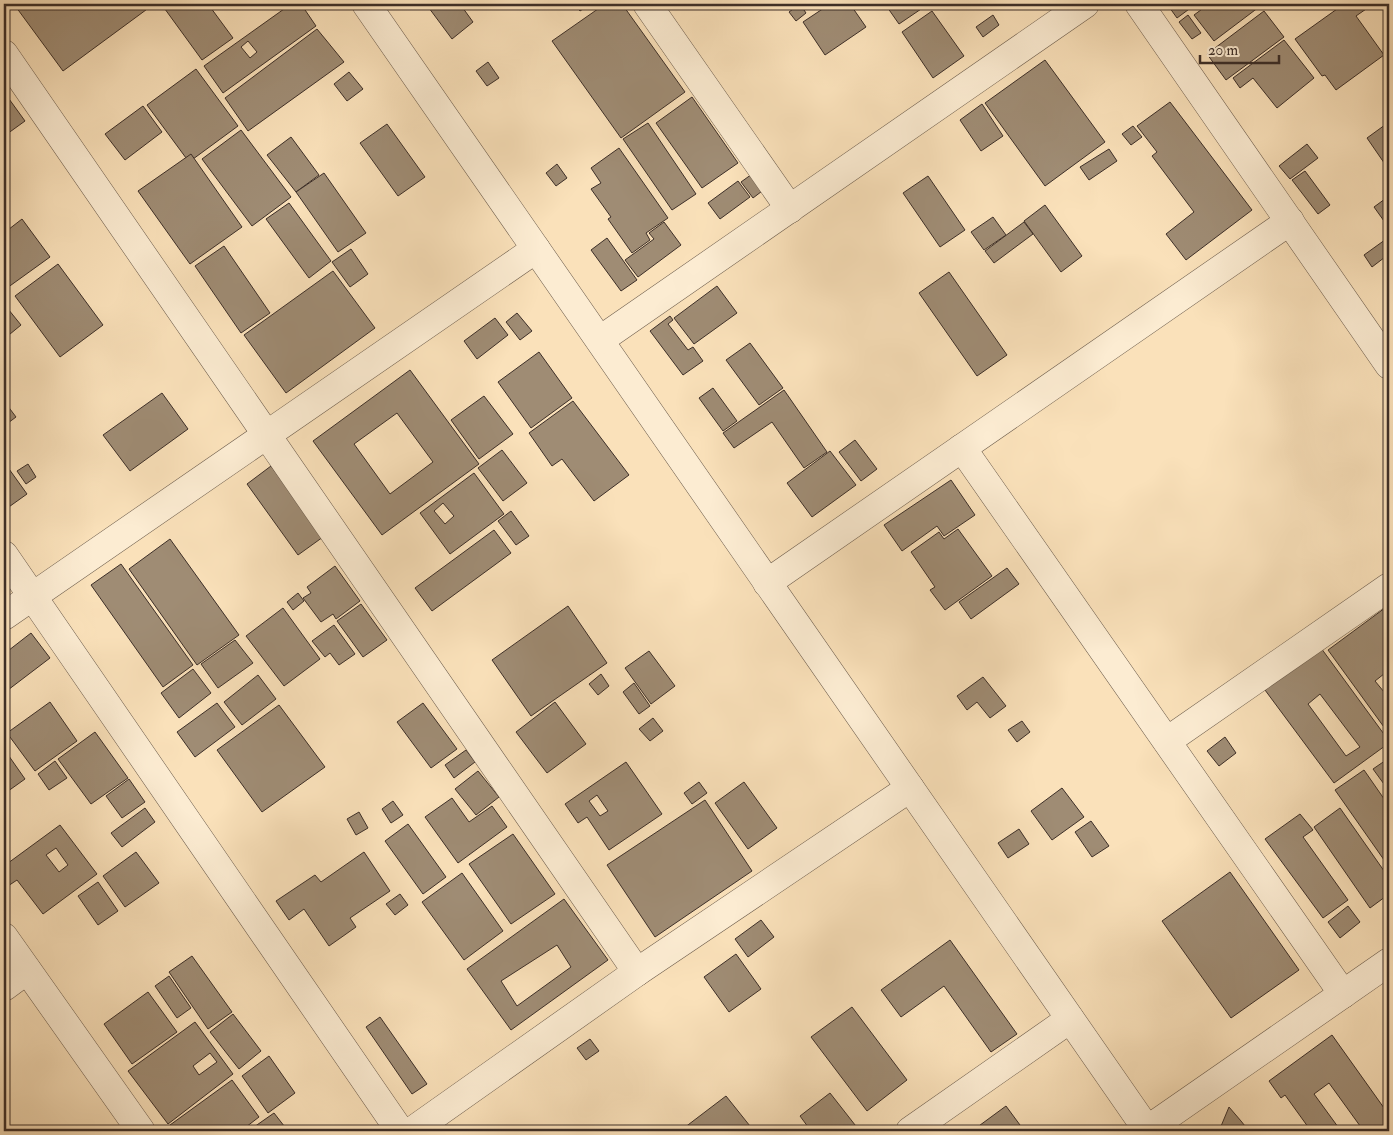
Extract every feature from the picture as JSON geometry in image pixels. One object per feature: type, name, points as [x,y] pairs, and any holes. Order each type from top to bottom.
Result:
[{"type":"street","points":[[366,4],[1148,1131],[1389,962]]},
{"type":"street","points":[[647,4],[790,209]]},
{"type":"street","points":[[600,340],[1086,4]]},
{"type":"street","points":[[1139,4],[1389,364]]},
{"type":"street","points":[[4,54],[637,972]]},
{"type":"street","points":[[767,583],[1290,221]]},
{"type":"street","points":[[4,616],[536,249]]},
{"type":"street","points":[[962,448],[1343,994]]},
{"type":"street","points":[[4,555],[400,1131]]},
{"type":"street","points":[[1167,741],[1389,587]]},
{"type":"street","points":[[412,1131],[637,972],[910,788]]},
{"type":"street","points":[[4,937],[141,1131]]},
{"type":"street","points":[[4,987],[27,970]]},
{"type":"street","points":[[910,1131],[1070,1019]]},
{"type":"building","points":[[21,4],[154,4],[63,71],[16,7]]},
{"type":"building","points":[[208,4],[233,38],[202,60],[162,5]]},
{"type":"building","points":[[291,4],[301,4],[316,26],[223,93],[204,66]],"holes":[[[248,41],[257,52],[250,58],[241,47]]]},
{"type":"building","points":[[426,4],[460,4],[473,22],[452,39]]},
{"type":"building","points":[[574,4],[590,4],[580,11]]},
{"type":"building","points":[[605,4],[622,4],[685,92],[621,138],[552,41]]},
{"type":"building","points":[[800,4],[806,13],[796,21],[789,12]]},
{"type":"building","points":[[830,4],[850,4],[866,27],[825,55],[803,22]]},
{"type":"building","points":[[885,4],[927,4],[927,5],[899,24]]},
{"type":"building","points":[[1167,4],[1196,4],[1177,18]]},
{"type":"building","points":[[1209,4],[1263,4],[1214,41],[1194,15]]},
{"type":"building","points":[[1344,4],[1366,4],[1369,7],[1356,16],[1384,55],[1336,90],[1325,75],[1322,76],[1295,39]]},
{"type":"building","points":[[932,11],[964,56],[933,78],[902,32]]},
{"type":"building","points":[[1264,11],[1284,37],[1226,80],[1207,54]]},
{"type":"building","points":[[993,15],[999,25],[983,37],[976,27]]},
{"type":"building","points":[[1188,15],[1201,33],[1192,39],[1179,22]]},
{"type":"building","points":[[317,29],[344,62],[248,131],[225,98]]},
{"type":"building","points":[[1284,40],[1314,78],[1277,108],[1253,78],[1240,88],[1233,78]]},
{"type":"building","points":[[1045,60],[1105,142],[1045,186],[985,103]]},
{"type":"building","points":[[488,62],[499,78],[487,86],[476,71]]},
{"type":"building","points":[[196,69],[238,126],[189,162],[147,105]]},
{"type":"building","points":[[349,72],[363,89],[347,101],[334,84]]},
{"type":"building","points":[[4,92],[25,121],[7,134],[4,129]]},
{"type":"building","points":[[692,97],[738,163],[702,188],[656,123]]},
{"type":"building","points":[[1170,102],[1252,210],[1186,260],[1166,234],[1194,212],[1152,156],[1157,152],[1137,126]]},
{"type":"building","points":[[982,104],[1003,136],[981,151],[960,120]]},
{"type":"building","points":[[143,106],[162,132],[125,160],[105,134]]},
{"type":"building","points":[[1389,122],[1389,170],[1367,138]]},
{"type":"building","points":[[648,123],[696,194],[672,210],[623,139]]},
{"type":"building","points":[[387,124],[425,177],[398,196],[360,143]]},
{"type":"building","points":[[1133,126],[1142,137],[1131,145],[1122,134]]},
{"type":"building","points":[[241,130],[291,197],[252,226],[202,159]]},
{"type":"building","points":[[291,137],[319,175],[296,192],[267,155]]},
{"type":"building","points":[[1307,144],[1318,158],[1290,179],[1279,166]]},
{"type":"building","points":[[619,148],[668,218],[646,233],[650,240],[632,253],[608,219],[611,217],[591,189],[601,183],[591,168]]},
{"type":"building","points":[[1109,149],[1117,161],[1089,180],[1080,167]]},
{"type":"building","points":[[191,154],[242,227],[190,264],[138,191]]},
{"type":"building","points":[[557,164],[567,178],[556,186],[546,173]]},
{"type":"building","points":[[759,169],[770,185],[753,198],[741,182]]},
{"type":"building","points":[[1305,171],[1330,205],[1318,214],[1292,180]]},
{"type":"building","points":[[324,173],[366,233],[338,252],[296,192]]},
{"type":"building","points":[[928,176],[965,230],[940,247],[903,193]]},
{"type":"building","points":[[738,181],[750,197],[720,219],[708,203]]},
{"type":"building","points":[[1389,196],[1389,228],[1374,207]]},
{"type":"building","points":[[289,203],[331,261],[309,278],[266,219]]},
{"type":"building","points":[[1045,205],[1082,256],[1061,272],[1024,221]]},
{"type":"building","points":[[993,217],[1006,235],[984,250],[971,232]]},
{"type":"building","points":[[22,219],[50,257],[7,288],[4,284],[4,233]]},
{"type":"building","points":[[664,222],[681,245],[638,277],[625,260],[654,239],[649,233]]},
{"type":"building","points":[[1024,222],[1033,234],[994,263],[985,251]]},
{"type":"building","points":[[1389,237],[1389,254],[1372,267],[1364,255]]},
{"type":"building","points":[[607,238],[637,280],[621,291],[591,250]]},
{"type":"building","points":[[224,246],[270,313],[241,333],[195,266]]},
{"type":"building","points":[[351,249],[368,274],[350,287],[332,262]]},
{"type":"building","points":[[58,264],[103,325],[60,357],[15,296]]},
{"type":"building","points":[[333,271],[375,328],[286,393],[244,335]]},
{"type":"building","points":[[949,272],[1007,355],[977,376],[919,293]]},
{"type":"building","points":[[717,286],[737,313],[694,344],[674,318]]},
{"type":"building","points":[[4,304],[21,325],[4,339]]},
{"type":"building","points":[[517,313],[532,331],[520,340],[506,322]]},
{"type":"building","points":[[670,316],[673,320],[668,324],[688,350],[693,347],[703,361],[683,375],[650,331]]},
{"type":"building","points":[[495,318],[508,335],[477,359],[464,341]]},
{"type":"building","points":[[750,343],[783,388],[759,405],[726,360]]},
{"type":"building","points":[[539,352],[572,398],[531,428],[498,382]]},
{"type":"building","points":[[410,370],[479,464],[382,535],[313,441]],"holes":[[[397,413],[433,462],[390,494],[354,444]]]},
{"type":"building","points":[[713,388],[737,421],[723,431],[699,398]]},
{"type":"building","points":[[784,390],[827,452],[804,468],[772,422],[734,448],[723,433]]},
{"type":"building","points":[[162,393],[188,429],[130,471],[103,435]]},
{"type":"building","points":[[484,396],[513,434],[479,459],[451,420]]},
{"type":"building","points":[[4,401],[16,417],[4,426]]},
{"type":"building","points":[[573,401],[629,475],[594,501],[562,459],[552,466],[529,433]]},
{"type":"building","points":[[855,440],[877,469],[861,481],[839,452]]},
{"type":"building","points":[[502,450],[527,483],[503,501],[478,468]]},
{"type":"building","points":[[830,451],[856,485],[812,517],[787,483]]},
{"type":"building","points":[[4,462],[27,494],[6,509],[4,506]]},
{"type":"building","points":[[28,464],[36,477],[26,484],[17,471]]},
{"type":"building","points":[[271,466],[323,537],[298,555],[247,484]]},
{"type":"building","points":[[474,473],[504,514],[450,554],[420,513]],"holes":[[[443,503],[454,516],[445,524],[434,511]]]},
{"type":"building","points":[[951,480],[975,515],[944,536],[937,526],[902,551],[884,525]]},
{"type":"building","points":[[511,511],[529,536],[516,545],[498,521]]},
{"type":"building","points":[[958,529],[992,576],[945,610],[930,590],[935,587],[911,552],[939,532],[944,539]]},
{"type":"building","points":[[494,530],[511,553],[432,611],[415,588]]},
{"type":"building","points":[[170,539],[239,635],[197,665],[129,569]]},
{"type":"building","points":[[121,564],[193,665],[163,687],[91,585]]},
{"type":"building","points":[[335,566],[360,601],[336,619],[333,614],[321,622],[303,598],[311,593],[307,587]]},
{"type":"building","points":[[1007,568],[1019,584],[971,619],[959,602]]},
{"type":"building","points":[[298,593],[304,601],[293,610],[287,602]]},
{"type":"building","points":[[361,604],[387,640],[363,657],[337,621]]},
{"type":"building","points":[[1389,605],[1389,670],[1375,681],[1389,698],[1389,734],[1328,650]]},
{"type":"building","points":[[568,606],[607,663],[531,716],[492,660]]},
{"type":"building","points":[[283,608],[320,659],[284,686],[246,636]]},
{"type":"building","points":[[334,625],[355,654],[339,665],[330,653],[325,657],[312,641]]},
{"type":"building","points":[[31,633],[50,658],[4,693],[4,654]]},
{"type":"building","points":[[235,640],[253,663],[218,688],[201,664]]},
{"type":"building","points":[[1321,648],[1389,743],[1334,783],[1265,690]],"holes":[[[1320,694],[1360,747],[1346,756],[1308,704]]]},
{"type":"building","points":[[649,651],[675,686],[651,704],[625,668]]},
{"type":"building","points":[[193,669],[211,693],[179,718],[161,693]]},
{"type":"building","points":[[601,674],[609,686],[598,695],[589,684]]},
{"type":"building","points":[[258,675],[276,699],[242,725],[224,702]]},
{"type":"building","points":[[983,677],[1006,706],[990,718],[977,702],[967,710],[957,696]]},
{"type":"building","points":[[634,683],[650,706],[639,714],[623,692]]},
{"type":"building","points":[[50,702],[77,741],[35,771],[7,733]]},
{"type":"building","points":[[555,702],[586,744],[547,773],[516,732]]},
{"type":"building","points":[[217,703],[235,727],[195,757],[177,732]]},
{"type":"building","points":[[423,703],[457,749],[431,768],[397,722]]},
{"type":"building","points":[[279,705],[325,767],[262,812],[217,750]]},
{"type":"building","points":[[653,718],[663,731],[650,741],[639,729]]},
{"type":"building","points":[[1022,721],[1030,732],[1017,742],[1008,730]]},
{"type":"building","points":[[95,732],[128,778],[91,804],[58,759]]},
{"type":"building","points":[[1225,737],[1236,753],[1219,766],[1207,751]]},
{"type":"building","points":[[4,749],[25,779],[4,794]]},
{"type":"building","points":[[466,750],[475,762],[454,778],[445,765]]},
{"type":"building","points":[[1389,758],[1389,791],[1373,769]]},
{"type":"building","points":[[55,761],[67,778],[49,790],[38,774]]},
{"type":"building","points":[[626,762],[662,814],[609,850],[587,817],[578,823],[565,804]],"holes":[[[597,795],[608,811],[600,816],[589,801]]]},
{"type":"building","points":[[1364,770],[1389,806],[1389,867],[1335,790]]},
{"type":"building","points":[[478,771],[499,797],[476,815],[455,789]]},
{"type":"building","points":[[129,779],[145,802],[122,818],[106,796]]},
{"type":"building","points":[[699,782],[707,793],[692,804],[684,793]]},
{"type":"building","points":[[744,782],[777,828],[748,849],[715,803]]},
{"type":"building","points":[[1062,788],[1084,817],[1052,840],[1031,811]]},
{"type":"building","points":[[452,798],[469,822],[492,806],[507,827],[458,863],[425,817]]},
{"type":"building","points":[[705,800],[752,871],[655,937],[607,865]]},
{"type":"building","points":[[393,801],[403,815],[391,823],[382,809]]},
{"type":"building","points":[[145,808],[155,822],[122,847],[111,833]]},
{"type":"building","points":[[1340,808],[1389,878],[1389,894],[1370,908],[1314,827]]},
{"type":"building","points":[[359,812],[368,828],[356,835],[347,819]]},
{"type":"building","points":[[1300,814],[1313,830],[1303,837],[1348,900],[1323,918],[1265,839]]},
{"type":"building","points":[[1091,821],[1109,846],[1092,857],[1075,832]]},
{"type":"building","points":[[408,824],[446,877],[423,894],[385,841]]},
{"type":"building","points":[[60,825],[97,874],[43,914],[17,880],[8,886],[4,880],[4,866]],"holes":[[[56,848],[68,865],[59,872],[46,855]]]},
{"type":"building","points":[[1019,829],[1029,844],[1008,858],[998,843]]},
{"type":"building","points":[[513,834],[555,894],[511,924],[469,864]]},
{"type":"building","points":[[136,852],[159,883],[125,907],[103,876]]},
{"type":"building","points":[[364,852],[390,891],[350,918],[356,927],[329,946],[304,909],[289,920],[276,901],[315,875],[321,882]]},
{"type":"building","points":[[1230,872],[1299,970],[1231,1018],[1162,921]]},
{"type":"building","points":[[462,873],[503,931],[464,960],[422,902]]},
{"type":"building","points":[[98,882],[118,911],[98,925],[78,896]]},
{"type":"building","points":[[400,894],[408,905],[395,915],[386,904]]},
{"type":"building","points":[[564,899],[608,960],[511,1030],[467,969]],"holes":[[[557,945],[571,967],[517,1006],[501,981]]]},
{"type":"building","points":[[1348,906],[1360,922],[1340,938],[1328,922]]},
{"type":"building","points":[[761,920],[774,937],[748,957],[735,939]]},
{"type":"building","points":[[950,940],[1017,1034],[991,1052],[944,986],[901,1017],[881,990]]},
{"type":"building","points":[[736,954],[761,989],[729,1012],[704,977]]},
{"type":"building","points":[[192,956],[232,1012],[208,1029],[169,972]]},
{"type":"building","points":[[169,976],[191,1008],[177,1018],[155,986]]},
{"type":"building","points":[[148,992],[177,1032],[132,1064],[104,1024]]},
{"type":"building","points":[[852,1007],[907,1080],[867,1111],[811,1037]]},
{"type":"building","points":[[233,1014],[261,1051],[239,1069],[210,1032]]},
{"type":"building","points":[[380,1017],[427,1084],[412,1094],[366,1027]]},
{"type":"building","points":[[195,1022],[233,1074],[168,1124],[128,1071]],"holes":[[[210,1053],[217,1062],[199,1075],[193,1066]]]},
{"type":"building","points":[[1332,1035],[1389,1115],[1389,1131],[1361,1131],[1363,1130],[1329,1083],[1314,1094],[1341,1131],[1311,1131],[1285,1095],[1281,1098],[1269,1081]]},
{"type":"building","points":[[590,1039],[599,1051],[586,1060],[577,1048]]},
{"type":"building","points":[[269,1056],[295,1093],[268,1113],[242,1076]]},
{"type":"building","points":[[232,1080],[259,1117],[246,1127],[249,1131],[174,1131],[170,1125]]},
{"type":"building","points":[[830,1093],[859,1130],[811,1131],[800,1116]]},
{"type":"building","points":[[726,1096],[754,1131],[680,1131]]},
{"type":"building","points":[[1006,1106],[1020,1125],[1012,1131],[972,1131]]},
{"type":"building","points":[[1229,1107],[1241,1121],[1249,1131],[1219,1131]]},
{"type":"building","points":[[274,1113],[288,1131],[257,1131],[254,1127]]}]
